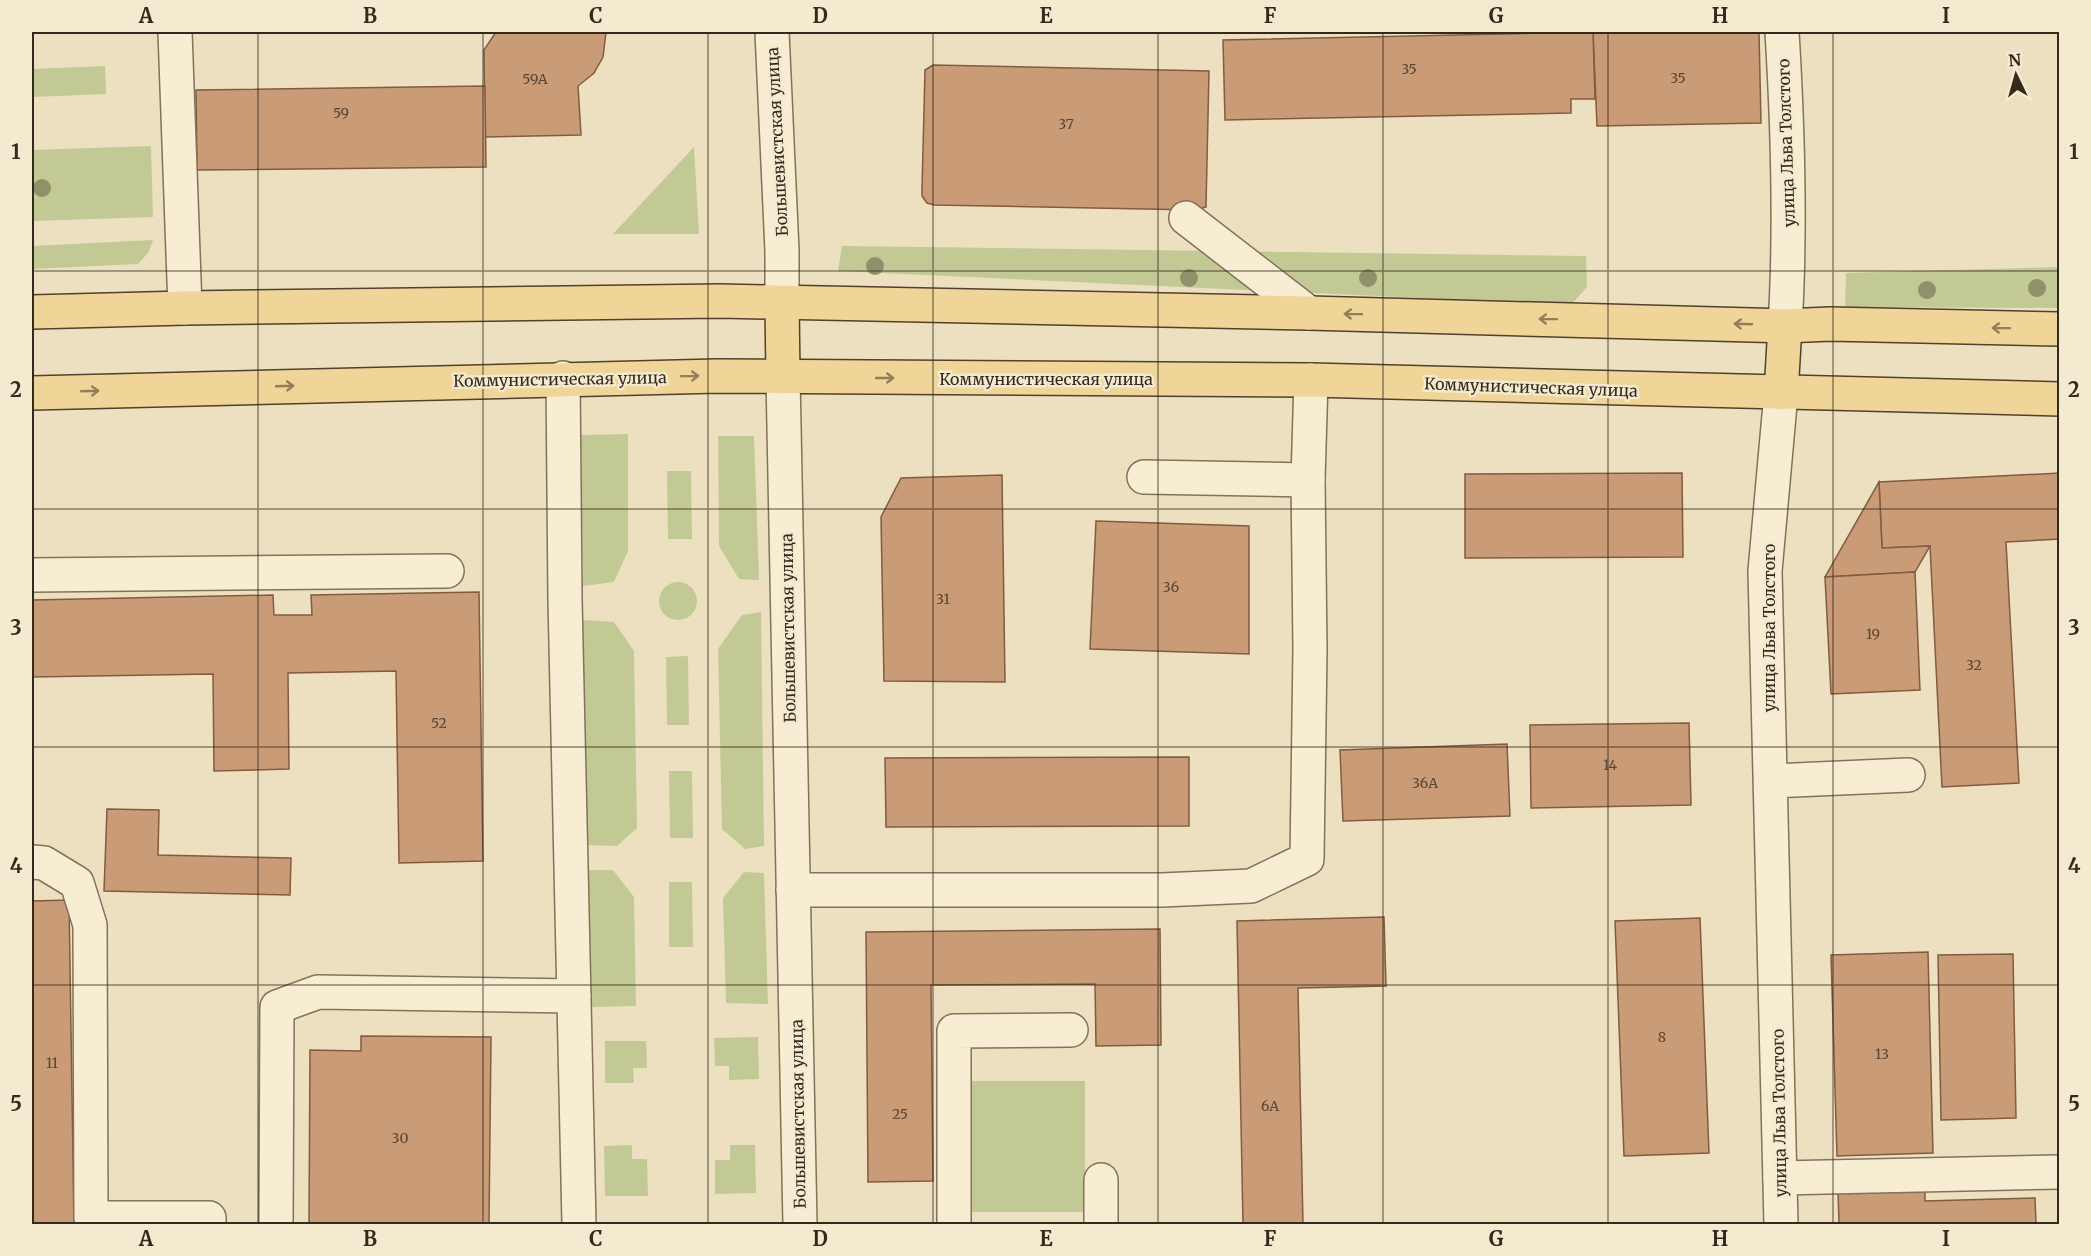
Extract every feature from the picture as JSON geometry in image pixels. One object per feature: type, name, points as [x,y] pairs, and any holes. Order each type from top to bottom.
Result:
[{"type":"main road","points":[[32,312],[720,301],[1309,313],[1785,326],[1830,324],[2060,329]]},
{"type":"main road","name":"Большевистская улица","points":[[782,303],[783,377]]},
{"type":"main road","name":"улица Льва Толстого","points":[[1781,393],[1785,326]]},
{"type":"main road","name":"Коммунистическая улица","points":[[32,393],[563,378],[783,377],[1311,381],[2060,399]]},
{"type":"street","points":[[175,32],[185,308]]},
{"type":"street","name":"Большевистская улица","points":[[772,32],[782,251],[782,303]]},
{"type":"street","name":"улица Льва Толстого","points":[[1782,32],[1789,219],[1785,326]]},
{"type":"street","points":[[1186,218],[1309,313]]},
{"type":"street","name":"Большевистская улица","points":[[783,377],[800,1224]]},
{"type":"street","points":[[563,378],[565,598],[579,1224]]},
{"type":"street","points":[[793,890],[1162,890],[1251,886],[1307,859],[1310,649],[1308,480],[1311,381]]},
{"type":"street","name":"улица Льва Толстого","points":[[1781,393],[1766,571],[1781,1224]]},
{"type":"street","points":[[1144,477],[1308,480]]},
{"type":"street","points":[[32,575],[447,571]]},
{"type":"street","points":[[1771,781],[1908,775]]},
{"type":"street","points":[[32,862],[44,863],[77,883],[90,925],[91,1218],[210,1218],[209,1224]]},
{"type":"street","points":[[276,1224],[277,1007],[318,992],[574,996]]},
{"type":"street","points":[[954,1224],[954,1031],[1071,1030]]},
{"type":"street","points":[[1780,1178],[2060,1172]]},
{"type":"street","points":[[1101,1180],[1101,1224]]},
{"type":"green space","points":[[105,66],[106,94],[32,97],[32,69]]},
{"type":"green space","points":[[151,146],[153,217],[32,221],[32,150]]},
{"type":"green space","points":[[694,147],[699,234],[613,234]]},
{"type":"green space","points":[[153,240],[148,253],[138,264],[32,269],[32,246]]},
{"type":"green space","points":[[842,246],[1586,256],[1587,287],[1571,305],[838,271]]},
{"type":"green space","points":[[2059,267],[2059,308],[1845,307],[1846,273]]},
{"type":"green space","points":[[628,434],[628,551],[614,582],[583,586],[581,435]]},
{"type":"green space","points":[[718,436],[754,436],[759,580],[739,579],[719,546]]},
{"type":"green space","points":[[667,471],[691,471],[692,539],[668,539]]},
{"type":"green space","points":[[678,582],[691,588],[697,601],[691,614],[678,620],[665,614],[659,601],[665,588]]},
{"type":"green space","points":[[761,612],[764,846],[745,849],[722,829],[718,649],[742,615]]},
{"type":"green space","points":[[583,620],[614,622],[634,651],[637,828],[617,846],[585,845]]},
{"type":"green space","points":[[688,656],[689,725],[667,725],[666,657]]},
{"type":"green space","points":[[669,771],[692,771],[693,838],[670,838]]},
{"type":"green space","points":[[588,870],[613,870],[634,897],[636,1006],[592,1007]]},
{"type":"green space","points":[[744,872],[764,873],[768,1004],[726,1003],[723,898]]},
{"type":"green space","points":[[669,882],[692,882],[693,947],[669,947]]},
{"type":"green space","points":[[758,1037],[759,1079],[729,1080],[729,1066],[715,1066],[714,1038]]},
{"type":"green space","points":[[605,1041],[646,1041],[647,1068],[633,1068],[634,1083],[605,1083]]},
{"type":"green space","points":[[963,1081],[1085,1081],[1085,1212],[963,1212]]},
{"type":"green space","points":[[632,1145],[632,1159],[647,1159],[648,1196],[605,1196],[604,1146]]},
{"type":"green space","points":[[730,1145],[755,1145],[756,1193],[715,1194],[715,1160],[730,1160]]},
{"type":"building","points":[[496,32],[606,32],[603,57],[594,73],[578,86],[581,135],[485,137],[484,50]]},
{"type":"building","points":[[1593,32],[1759,32],[1761,123],[1597,126]]},
{"type":"building","points":[[1593,32],[1595,99],[1571,99],[1571,113],[1225,120],[1223,40]]},
{"type":"building","points":[[933,65],[1209,71],[1206,207],[1196,210],[934,205],[927,203],[922,196],[925,70]]},
{"type":"building","points":[[485,86],[486,167],[197,170],[196,90]]},
{"type":"building","points":[[1682,473],[1683,557],[1465,558],[1465,474]]},
{"type":"building","points":[[2060,473],[2060,539],[2006,542],[2019,783],[1942,787],[1930,546],[1882,548],[1879,482]]},
{"type":"building","points":[[1002,475],[1005,682],[884,681],[881,517],[901,478]]},
{"type":"building","points":[[1879,482],[1882,548],[1930,546],[1915,572],[1825,577]]},
{"type":"building","points":[[1096,521],[1249,526],[1249,654],[1090,649]]},
{"type":"building","points":[[1915,572],[1920,690],[1831,694],[1825,577]]},
{"type":"building","points":[[479,592],[483,861],[399,863],[396,671],[288,673],[289,769],[214,771],[213,674],[32,677],[32,600],[273,595],[274,615],[312,615],[311,595]]},
{"type":"building","points":[[1689,723],[1691,805],[1531,808],[1530,725]]},
{"type":"building","points":[[1507,744],[1510,816],[1343,821],[1340,750]]},
{"type":"building","points":[[1189,757],[1189,826],[886,827],[885,758]]},
{"type":"building","points":[[107,809],[159,810],[158,855],[291,858],[290,895],[104,891]]},
{"type":"building","points":[[69,900],[74,1224],[32,1224],[32,901]]},
{"type":"building","points":[[1384,917],[1386,986],[1298,988],[1303,1224],[1243,1224],[1237,921]]},
{"type":"building","points":[[1700,918],[1709,1153],[1624,1156],[1615,921]]},
{"type":"building","points":[[1160,929],[1161,1045],[1096,1046],[1095,984],[931,985],[933,1181],[868,1182],[866,932]]},
{"type":"building","points":[[1928,952],[1933,1153],[1837,1156],[1831,955]]},
{"type":"building","points":[[2013,954],[2016,1118],[1941,1120],[1938,955]]},
{"type":"building","points":[[361,1036],[491,1037],[489,1224],[309,1224],[310,1050],[361,1051]]},
{"type":"building","points":[[1925,1187],[1925,1201],[2035,1198],[2036,1224],[1839,1224],[1838,1190]]}]
